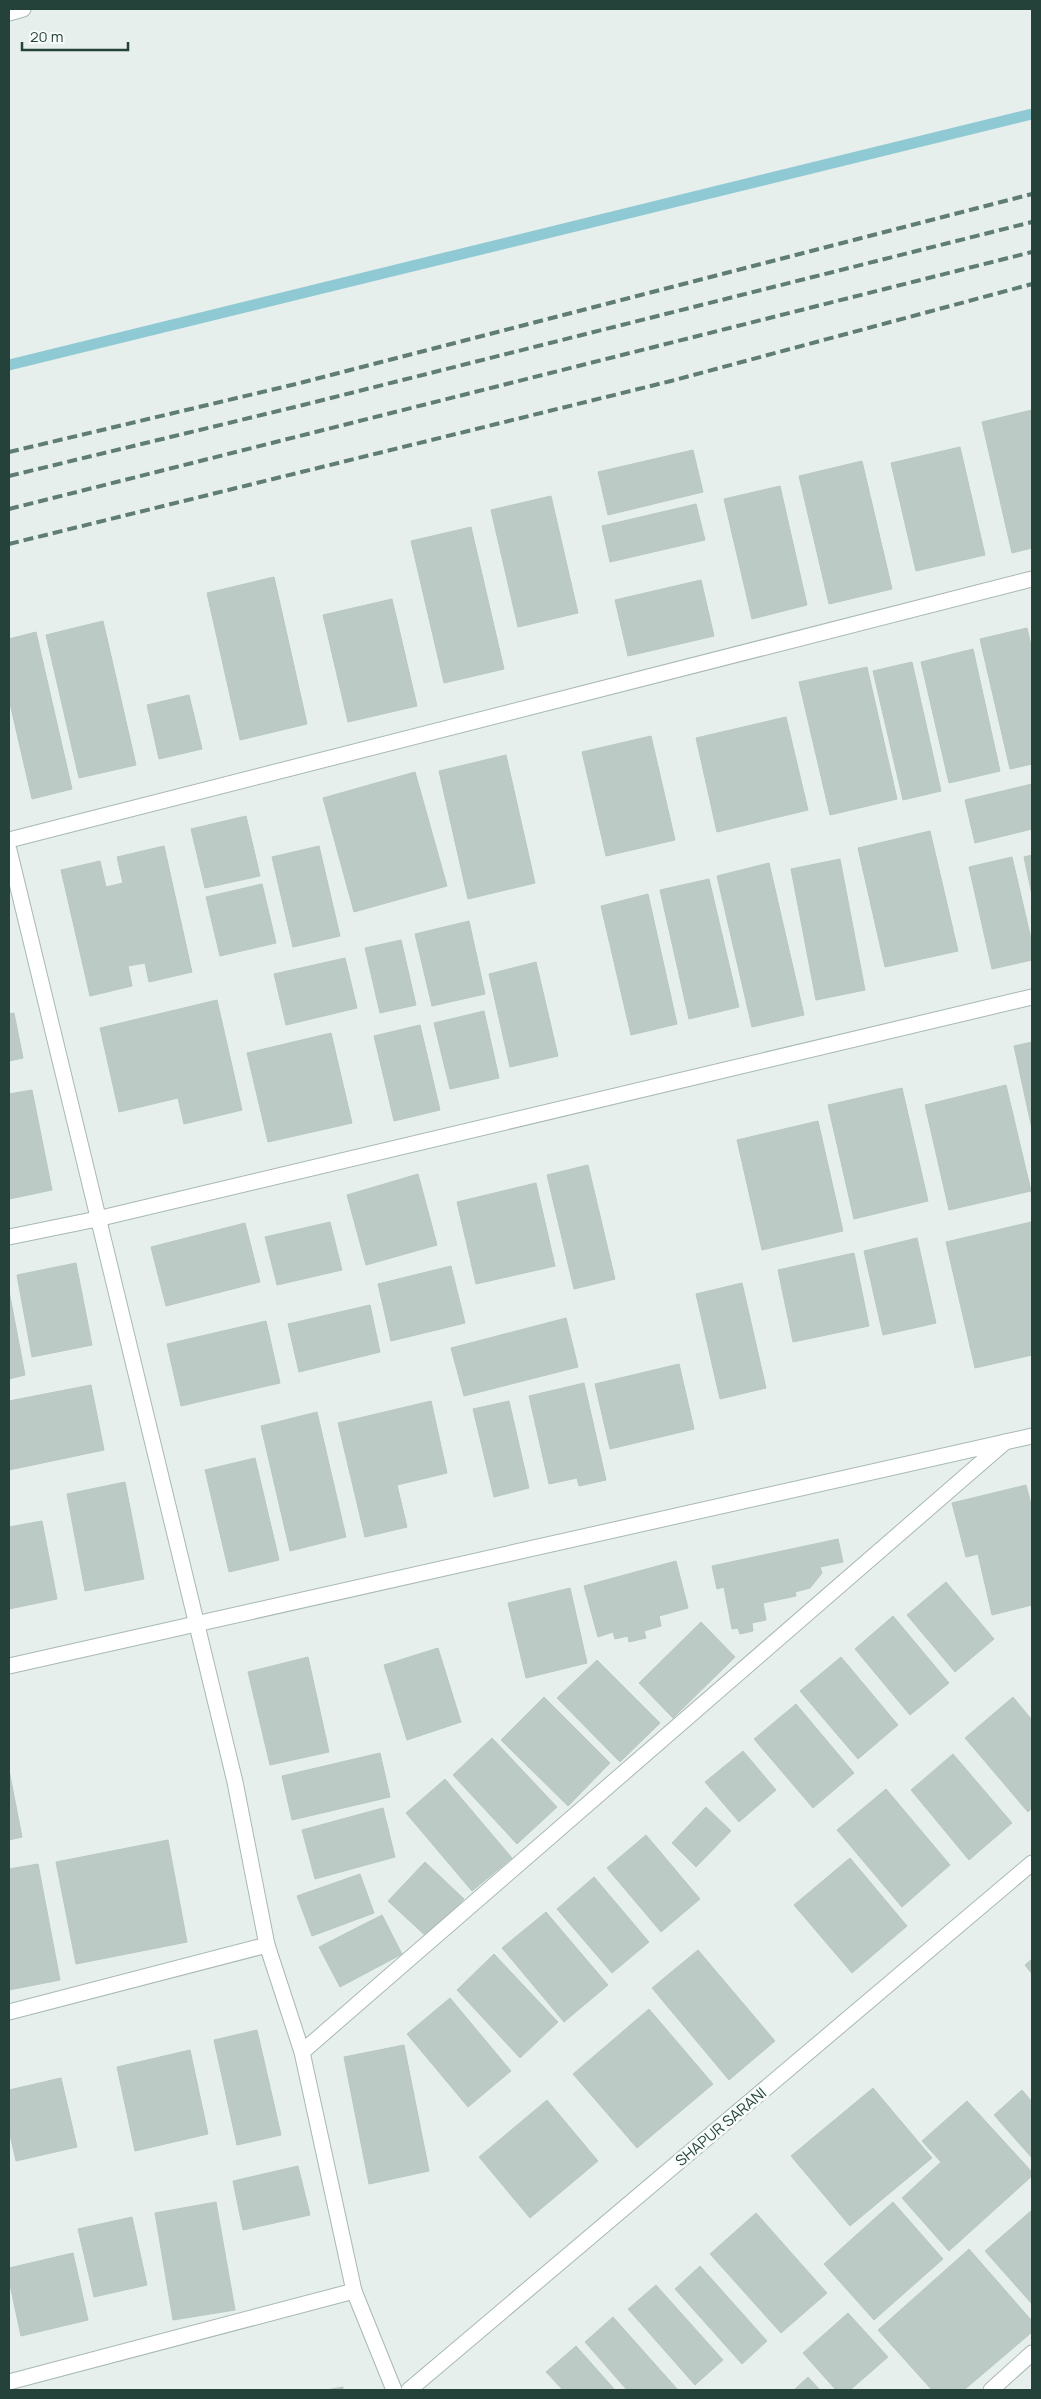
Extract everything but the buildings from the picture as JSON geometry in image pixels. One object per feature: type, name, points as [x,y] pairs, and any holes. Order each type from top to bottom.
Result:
[{"type":"street","points":[[9,13],[23,9]]},
{"type":"street","points":[[9,840],[1032,579]]},
{"type":"street","points":[[9,850],[235,1782],[267,1945],[302,2052],[354,2292],[394,2390]]},
{"type":"street","points":[[9,1237],[97,1219],[1032,997]]},
{"type":"street","points":[[9,1666],[1032,1436]]},
{"type":"street","points":[[302,2052],[1005,1442]]},
{"type":"street","name":"SHAPUR SARANI","points":[[409,2390],[1032,1863]]},
{"type":"street","points":[[9,2012],[267,1945]]},
{"type":"street","points":[[9,2382],[354,2292]]},
{"type":"street","points":[[991,2390],[1032,2353]]},
{"type":"waterway","points":[[9,365],[1032,114]]},
{"type":"railway","points":[[9,452],[296,384],[1032,194]]},
{"type":"railway","points":[[9,476],[303,405],[1032,222]]},
{"type":"railway","points":[[9,509],[1032,252]]},
{"type":"railway","points":[[9,544],[671,381],[1032,284]]}]
